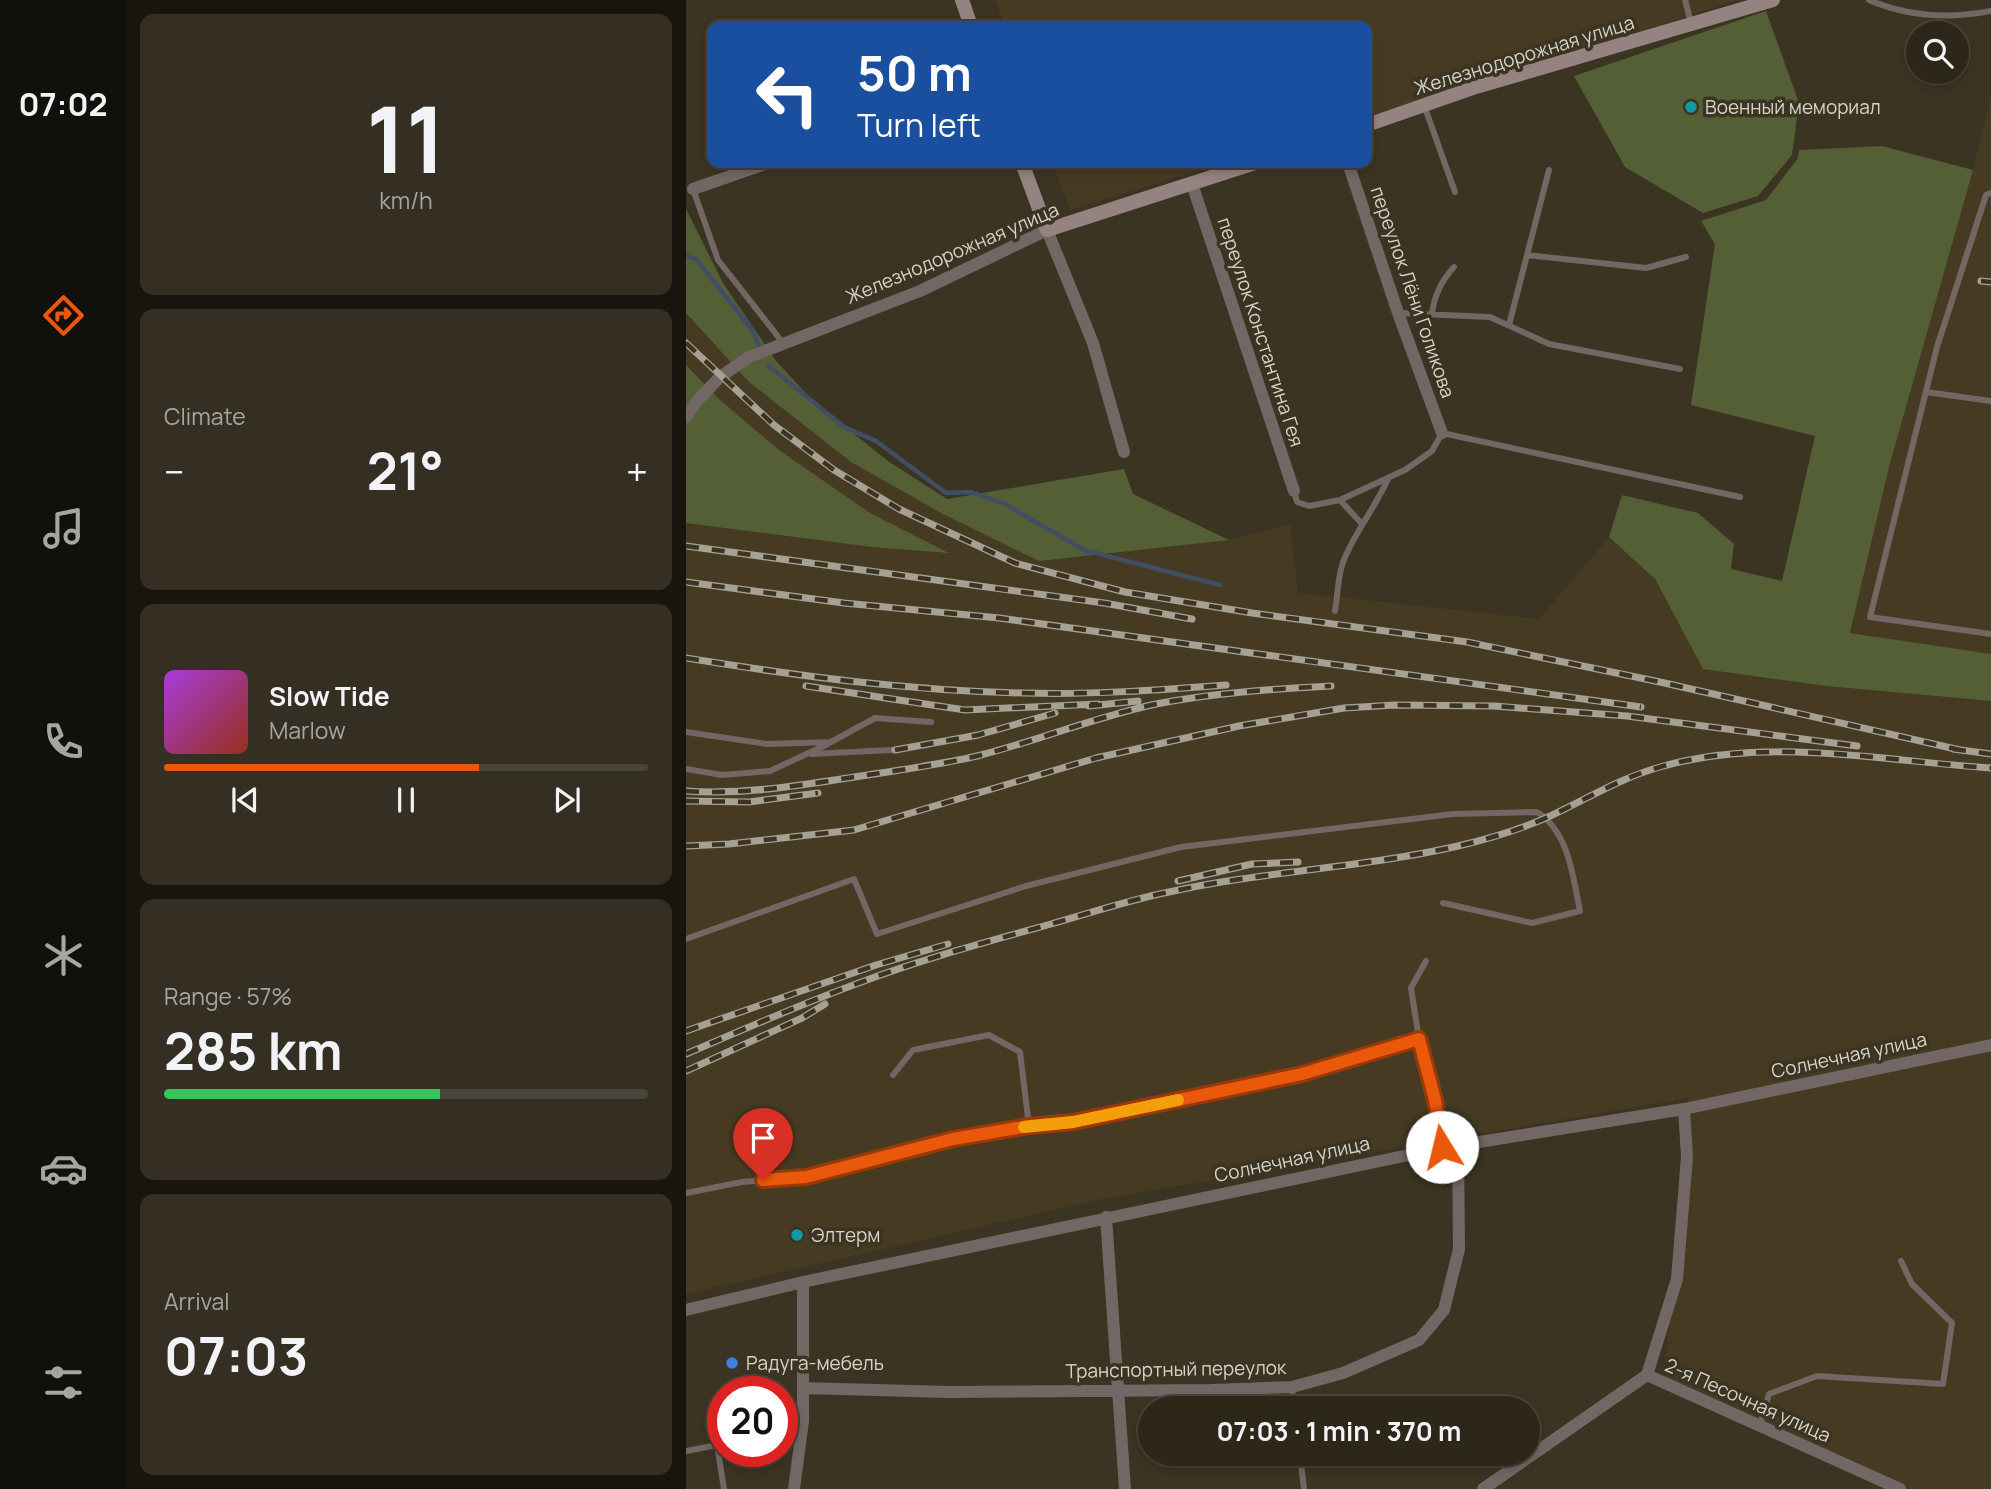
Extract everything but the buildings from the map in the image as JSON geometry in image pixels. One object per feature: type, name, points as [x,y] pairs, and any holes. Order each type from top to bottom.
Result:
[{"type":"street","points":[[962,0],[969,21]]},
{"type":"street","name":"Железнодорожная улица","points":[[1372,123],[1476,87],[1773,0]]},
{"type":"street","points":[[693,189],[754,168]]},
{"type":"street","points":[[1024,168],[1093,343],[1124,452]]},
{"type":"street","name":"Железнодорожная улица","points":[[686,417],[720,377],[749,358],[920,291],[1047,230],[1240,168]]},
{"type":"street","name":"переулок Лёни Голикова","points":[[1350,168],[1442,433]]},
{"type":"street","name":"переулок Константина Гея","points":[[1192,184],[1294,491]]},
{"type":"street","name":"Солнечная улица","points":[[686,1310],[803,1282],[1442,1147],[1684,1109],[1991,1045]]},
{"type":"street","points":[[1647,1375],[1677,1279],[1687,1157],[1684,1109]]},
{"type":"street","name":"Транспортный переулок","points":[[803,1388],[948,1392],[1292,1387],[1343,1373],[1419,1340],[1444,1310],[1459,1249],[1458,1144]]},
{"type":"street","points":[[1106,1217],[1125,1489]]},
{"type":"street","points":[[794,1489],[803,1421],[803,1282]]},
{"type":"street","name":"2-я Песочная улица","points":[[1482,1489],[1647,1375],[1900,1489]]},
{"type":"lane","points":[[1685,0],[1691,25]]},
{"type":"lane","points":[[1869,0],[1919,15],[1962,17],[1991,11]]},
{"type":"lane","points":[[1424,105],[1455,192]]},
{"type":"lane","points":[[1509,325],[1549,170]]},
{"type":"lane","points":[[693,189],[718,260],[783,343]]},
{"type":"lane","points":[[1991,193],[1986,195],[1937,347],[1870,617],[1991,635]]},
{"type":"lane","points":[[1527,255],[1646,268],[1686,257]]},
{"type":"lane","points":[[1432,314],[1434,299],[1454,267]]},
{"type":"lane","points":[[1398,313],[1490,317],[1549,344],[1680,369]]},
{"type":"lane","points":[[1926,392],[1991,401]]},
{"type":"lane","points":[[1294,491],[1297,502],[1309,506],[1340,500],[1405,470],[1432,451],[1442,433],[1740,497]]},
{"type":"lane","points":[[1335,611],[1344,559],[1377,504],[1389,477]]},
{"type":"lane","points":[[1340,500],[1363,524]]},
{"type":"lane","points":[[686,769],[722,775],[770,771],[831,743],[875,718],[931,722]]},
{"type":"lane","points":[[686,732],[767,744],[831,743]]},
{"type":"lane","points":[[806,754],[891,750]]},
{"type":"lane","points":[[686,939],[854,879],[877,934],[1026,886],[1181,847],[1453,814],[1537,812],[1546,818],[1569,855],[1580,911],[1532,923],[1443,903]]},
{"type":"lane","points":[[1426,961],[1411,988],[1419,1039],[1435,1100],[1442,1147]]},
{"type":"lane","points":[[893,1075],[913,1050],[989,1035],[1020,1052],[1029,1126]]},
{"type":"lane","points":[[686,1193],[742,1182],[806,1177],[953,1139],[1029,1126],[1073,1122],[1302,1074],[1419,1039]]},
{"type":"lane","points":[[1759,1427],[1769,1394],[1817,1376],[1943,1384],[1952,1323],[1912,1284],[1901,1261]]},
{"type":"lane","points":[[1292,1387],[1293,1396]]},
{"type":"lane","points":[[686,1451],[717,1445],[724,1489]]},
{"type":"lane","points":[[1301,1466],[1304,1489]]},
{"type":"shaded area","points":[[995,0],[1739,0],[1372,115],[1372,21],[1003,21]]},
{"type":"shaded area","points":[[1991,95],[1991,654],[1850,633],[1889,467],[1973,170]]},
{"type":"shaded area","points":[[1055,168],[1206,168],[1070,210]]},
{"type":"shaded area","points":[[686,313],[748,381],[943,514],[1229,540],[1290,524],[1298,593],[1539,619],[1609,537],[1655,579],[1703,669],[1826,686],[1991,701],[1991,1489],[1912,1489],[1665,1379],[1688,1098],[1102,1199],[686,1294],[686,523],[872,547],[947,552],[870,513],[779,450],[719,399],[686,365]]},
{"type":"green space","points":[[1766,11],[1799,103],[1792,155],[1758,196],[1703,213],[1625,167],[1574,76]]},
{"type":"green space","points":[[1882,146],[1973,170],[1889,467],[1850,633],[1991,654],[1991,701],[1826,686],[1703,669],[1655,579],[1609,537],[1622,495],[1698,513],[1734,544],[1731,569],[1782,581],[1815,436],[1691,405],[1715,244],[1701,221],[1766,200],[1798,158],[1799,150]]},
{"type":"green space","points":[[686,209],[723,283],[776,361],[814,402],[888,461],[947,499],[1124,469],[1133,494],[1229,540],[1039,561],[943,514],[851,462],[748,381],[686,313]]},
{"type":"green space","points":[[686,365],[719,399],[779,450],[870,513],[949,553],[872,547],[686,523]]},
{"type":"waterway","points":[[686,255],[697,260],[752,330],[760,348]]},
{"type":"waterway","points":[[769,366],[844,427],[876,441],[946,493],[971,492],[1005,504],[1084,550],[1220,585]]},
{"type":"railway","points":[[1981,281],[1991,282]]},
{"type":"railway","points":[[686,343],[774,425],[834,470],[899,509],[1015,563],[1125,592],[1252,613],[1467,642],[1660,682],[1960,750]]},
{"type":"railway","points":[[686,546],[1104,603],[1192,619]]},
{"type":"railway","points":[[686,582],[844,603],[999,618],[1641,707]]},
{"type":"railway","points":[[686,658],[854,682],[981,692],[1100,693],[1226,685]]},
{"type":"railway","points":[[806,686],[965,710],[1098,704]]},
{"type":"railway","points":[[686,791],[730,792],[774,788],[919,767],[977,756],[1156,704],[1221,694],[1331,686]]},
{"type":"railway","points":[[1089,706],[1138,701]]},
{"type":"railway","points":[[686,846],[854,830],[1096,758],[1239,726],[1344,708],[1395,705],[1494,706],[1627,716],[1857,746]]},
{"type":"railway","points":[[895,750],[978,735],[1055,713]]},
{"type":"railway","points":[[1953,749],[1991,754]]},
{"type":"railway","points":[[686,1054],[856,984],[977,945],[1169,892],[1241,879],[1386,860],[1469,843],[1537,822],[1645,772],[1701,758],[1742,753],[1825,753],[1991,768]]},
{"type":"railway","points":[[686,801],[749,802],[818,793]]},
{"type":"railway","points":[[1178,881],[1252,864],[1298,862]]},
{"type":"railway","points":[[686,1031],[876,965],[948,944]]},
{"type":"railway","points":[[686,1071],[802,1018],[825,1004]]},
{"type":"slow traffic","points":[[1024,1127],[1073,1122],[1178,1100]]},
{"type":"place","name":"Военный мемориал","points":[[1691,107]]},
{"type":"place","name":"Элтерм","points":[[797,1235]]},
{"type":"place","name":"Радуга-мебель","points":[[732,1363]]},
{"type":"route","points":[[763,1180],[806,1177],[953,1139],[1029,1126],[1073,1122],[1302,1074],[1419,1039],[1435,1100],[1442,1147]]}]
